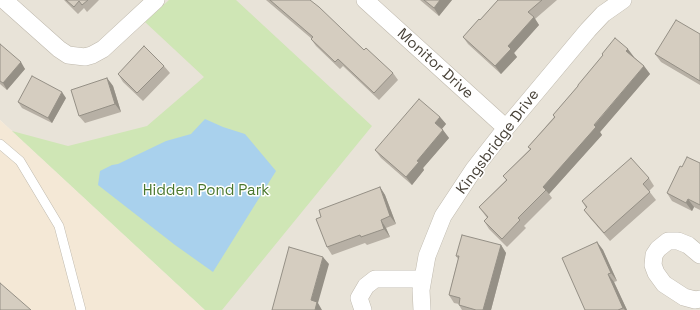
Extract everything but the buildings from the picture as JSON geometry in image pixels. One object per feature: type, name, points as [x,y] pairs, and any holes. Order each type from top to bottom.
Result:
[{"type":"street","points":[[4,0],[59,50],[68,55],[85,57],[92,55],[103,48],[156,0]]},
{"type":"street","name":"Monitor Drive","points":[[365,0],[506,128]]},
{"type":"street","name":"Kingsbridge Drive","points":[[422,310],[421,290],[427,256],[443,216],[474,169],[506,128],[588,30],[603,14],[623,0]]},
{"type":"street","points":[[700,255],[688,245],[678,241],[668,241],[658,249],[654,255],[653,265],[656,273],[664,284],[684,297],[695,300],[700,299]]},
{"type":"street","points":[[362,310],[359,298],[366,286],[375,279],[423,279]]},
{"type":"lane","points":[[0,144],[20,161],[59,226],[81,310]]},
{"type":"shaded area","points":[[0,0],[700,0],[700,310],[205,310],[0,120]]},
{"type":"shaded area","points":[[0,120],[12,131],[205,310],[0,310]]},
{"type":"green space","name":"Hidden Pond Park","points":[[169,0],[236,0],[372,126],[222,310],[205,310],[12,131],[68,146],[147,126],[204,77],[145,22]]},
{"type":"water","points":[[205,119],[245,134],[276,171],[213,272],[175,245],[98,185],[100,171],[166,141],[191,134]]}]
